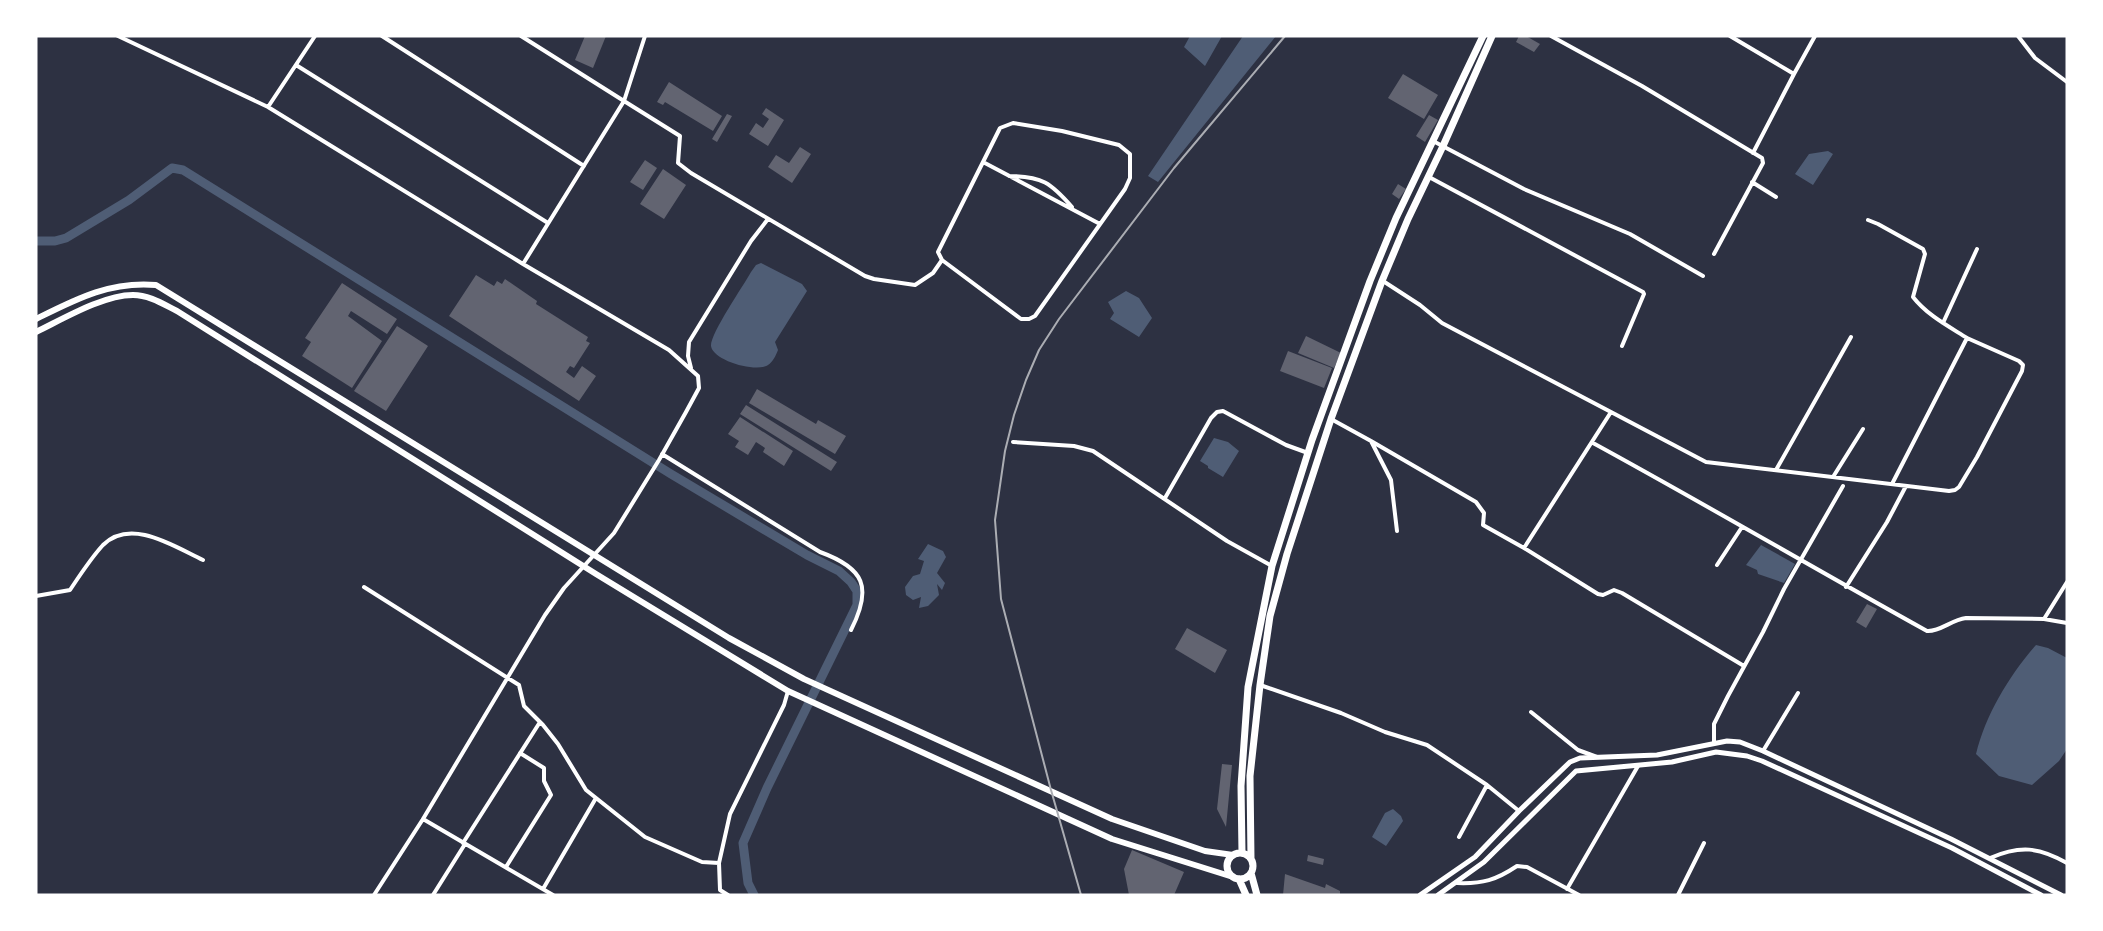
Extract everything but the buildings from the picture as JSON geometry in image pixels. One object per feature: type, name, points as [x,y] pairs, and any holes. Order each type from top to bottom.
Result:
[{"type":"highway","points":[[1242,853],[1241,786],[1248,687],[1272,566],[1308,453],[1370,281],[1396,218],[1483,36]]},
{"type":"highway","points":[[1257,895],[1251,873],[1253,866],[1250,776],[1270,616],[1287,554],[1331,420],[1382,280],[1492,36]]},
{"type":"highway","points":[[1246,895],[1227,866],[1233,855],[1242,853],[1251,859]]},
{"type":"highway","points":[[1236,878],[1245,878],[1251,873]]},
{"type":"main road","points":[[36,319],[104,288],[139,284],[156,285],[729,638],[804,679],[1112,819],[1205,850],[1233,855]]},
{"type":"main road","points":[[36,332],[109,300],[132,295],[154,299],[177,311],[583,566],[792,692],[1112,839],[1236,878]]},
{"type":"main road","points":[[1420,895],[1475,857],[1570,762],[1580,758],[1657,755],[1727,741],[1740,742],[1763,751],[1990,858],[2061,895]]},
{"type":"main road","points":[[1438,895],[1484,862],[1576,771],[1672,762],[1716,752],[1747,756],[1932,838],[2042,895]]},
{"type":"street","points":[[118,36],[268,107],[523,264],[669,350],[698,376],[699,388],[654,469],[614,533],[564,588],[545,615],[423,819],[374,895]]},
{"type":"street","points":[[268,107],[315,36]]},
{"type":"street","points":[[382,36],[584,166]]},
{"type":"street","points":[[520,36],[680,136],[678,163],[692,173],[874,279],[915,285],[933,273],[942,260]]},
{"type":"street","points":[[523,264],[624,101],[645,36]]},
{"type":"street","points":[[1551,36],[1642,86],[1763,160],[1714,254]]},
{"type":"street","points":[[1730,36],[1794,74]]},
{"type":"street","points":[[1753,153],[1815,36]]},
{"type":"street","points":[[2018,36],[2035,58],[2067,82]]},
{"type":"street","points":[[296,64],[548,223]]},
{"type":"street","points":[[1012,123],[1119,144],[1130,154],[1130,178],[1125,189],[1035,316],[1029,319],[1021,319],[942,260],[938,252],[983,162],[1000,128],[1012,123]]},
{"type":"street","points":[[1433,140],[1524,189],[1630,234],[1703,276]]},
{"type":"street","points":[[983,162],[1100,224]]},
{"type":"street","points":[[1009,176],[1025,176],[1054,187],[1075,211]]},
{"type":"street","points":[[1429,176],[1643,292],[1622,346]]},
{"type":"street","points":[[1752,182],[1776,196]]},
{"type":"street","points":[[691,369],[688,356],[689,342],[751,241],[768,219]]},
{"type":"street","points":[[1382,280],[1420,305],[1442,323],[1706,462],[1955,490],[1977,457],[2023,365],[2019,361],[1967,338],[1920,305],[1913,297],[1925,254],[1923,249],[1868,220]]},
{"type":"street","points":[[1943,323],[1977,249]]},
{"type":"street","points":[[1776,470],[1851,337]]},
{"type":"street","points":[[1892,484],[1967,338]]},
{"type":"street","points":[[1165,498],[1211,418],[1217,412],[1223,411],[1286,445],[1308,453]]},
{"type":"street","points":[[1524,548],[1611,412]]},
{"type":"street","points":[[1331,420],[1476,502],[1484,513],[1483,525],[1598,594],[1603,595],[1614,590],[1622,593],[1744,666]]},
{"type":"street","points":[[1833,477],[1863,429]]},
{"type":"street","points":[[1371,441],[1391,480],[1397,531]]},
{"type":"street","points":[[1013,442],[1074,446],[1093,452],[1227,541],[1272,566]]},
{"type":"street","points":[[1593,443],[1927,632],[1934,632],[1954,620],[1965,618],[2044,619],[2067,623]]},
{"type":"street","points":[[662,454],[820,552],[854,568],[861,585],[863,601],[851,630]]},
{"type":"street","points":[[1714,743],[1714,724],[1800,561],[1843,486]]},
{"type":"street","points":[[1846,587],[1887,522],[1906,486]]},
{"type":"street","points":[[1717,565],[1742,527]]},
{"type":"street","points":[[36,596],[70,590],[105,543],[123,533],[147,534],[203,560]]},
{"type":"street","points":[[2044,619],[2067,582]]},
{"type":"street","points":[[364,587],[519,685],[524,706],[558,744],[586,790],[645,837],[702,862],[719,863]]},
{"type":"street","points":[[1260,685],[1341,713],[1385,732],[1427,745],[1487,785],[1519,811]]},
{"type":"street","points":[[717,895],[720,890],[719,863],[730,814],[792,692]]},
{"type":"street","points":[[1763,751],[1798,693]]},
{"type":"street","points":[[1531,712],[1578,750],[1599,758]]},
{"type":"street","points":[[433,895],[540,722]]},
{"type":"street","points":[[506,867],[551,795],[544,781],[544,768],[520,753]]},
{"type":"street","points":[[1567,889],[1638,766]]},
{"type":"street","points":[[1459,837],[1487,785]]},
{"type":"street","points":[[543,889],[596,798]]},
{"type":"street","points":[[423,819],[553,895]]},
{"type":"street","points":[[1678,895],[1704,843]]},
{"type":"street","points":[[1990,858],[2003,853],[2035,849],[2067,863]]},
{"type":"street","points":[[1456,883],[1469,884],[1498,879],[1517,866],[1527,867],[1579,895]]},
{"type":"street","points":[[720,890],[728,895]]},
{"type":"water","points":[[1190,36],[1222,36],[1205,66],[1184,47]]},
{"type":"water","points":[[1243,36],[1276,36],[1158,182],[1148,176]]},
{"type":"water","points":[[1828,151],[1833,154],[1813,185],[1795,174],[1809,154]]},
{"type":"water","points":[[761,263],[802,284],[807,291],[775,342],[778,350],[773,360],[768,365],[755,368],[727,361],[719,356],[711,346],[728,309],[756,265]]},
{"type":"water","points":[[1126,291],[1139,298],[1152,318],[1139,337],[1110,319],[1114,313],[1108,302]]},
{"type":"water","points":[[1214,438],[1228,442],[1239,451],[1223,477],[1200,461]]},
{"type":"water","points":[[928,544],[943,551],[946,557],[937,573],[945,583],[942,590],[937,584],[939,595],[928,606],[919,608],[921,597],[913,600],[906,595],[905,587],[913,576],[920,574],[924,561],[918,559]]},
{"type":"water","points":[[1761,545],[1795,564],[1784,583],[1758,574],[1757,570],[1746,565]]},
{"type":"water","points":[[2036,645],[2048,648],[2067,658],[2067,749],[2059,761],[2032,785],[1999,776],[1976,754],[1992,710],[2017,669]]},
{"type":"water","points":[[1393,809],[1403,821],[1386,846],[1372,837],[1385,813]]},
{"type":"waterway","points":[[36,241],[55,241],[66,238],[129,200],[172,168],[183,170],[671,474],[807,555],[839,571],[857,591],[857,605],[767,788],[743,843],[748,883],[754,895]]},
{"type":"railway","points":[[1081,895],[1001,599],[995,520],[1005,451],[1026,380],[1039,350],[1059,319],[1174,168],[1285,36]]}]
